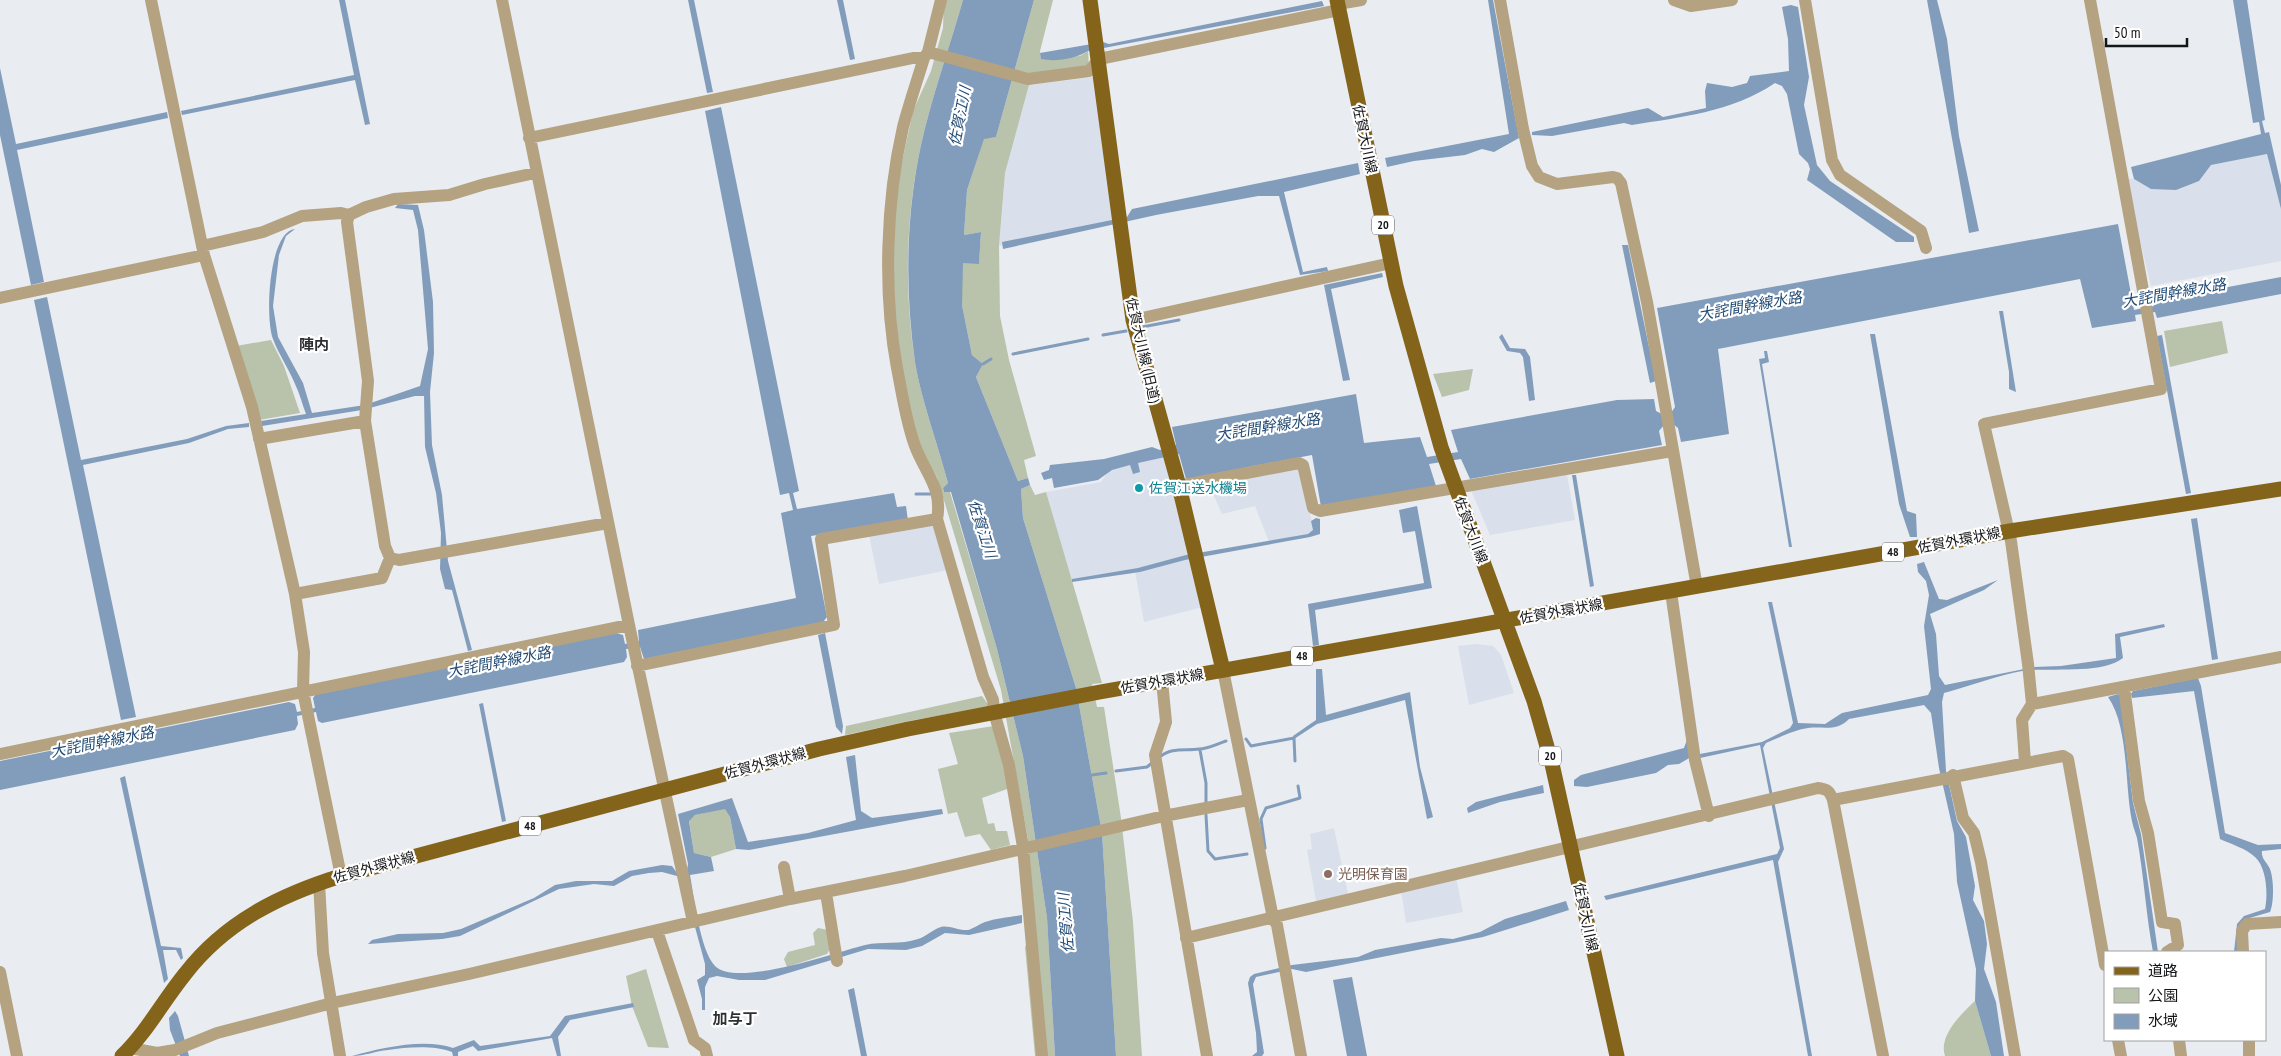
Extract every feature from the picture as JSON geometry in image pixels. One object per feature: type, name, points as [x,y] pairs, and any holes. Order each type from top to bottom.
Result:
[{"type":"main road","name":"佐賀大川線 (旧道)","points":[[1090,0],[1133,320],[1179,486]]},
{"type":"main road","name":"佐賀大川線","points":[[1338,5],[1391,263],[1447,466],[1534,701],[1550,755],[1617,1056]]},
{"type":"main road","points":[[1179,486],[1223,670]]},
{"type":"main road","name":"佐賀外環状線","points":[[126,1052],[184,974],[234,924],[276,900],[341,876],[819,748],[1100,692],[1223,670],[2010,531],[2281,489]]},
{"type":"street","points":[[150,0],[203,251],[252,407],[295,594],[304,652],[303,691],[341,876]]},
{"type":"street","points":[[502,0],[637,666],[696,921]]},
{"type":"street","points":[[941,0],[903,127],[889,237],[891,306],[897,366],[914,444],[928,476],[934,482],[940,504],[937,519],[984,677],[999,712],[1026,846],[1042,1056]]},
{"type":"street","points":[[529,138],[926,55],[1028,79],[1089,71],[1098,51],[1361,0]]},
{"type":"street","points":[[1500,0],[1523,129],[1532,166],[1539,177],[1557,184],[1613,177],[1617,178],[1621,183],[1647,302],[1672,451],[1698,587]]},
{"type":"street","points":[[1674,0],[1691,3],[1732,0]]},
{"type":"street","points":[[1805,0],[1832,160],[1840,175],[1921,231],[1926,248]]},
{"type":"street","points":[[2025,762],[2022,720],[2032,704],[2029,669],[2010,531],[1984,424],[2161,389],[2120,176],[2090,0]]},
{"type":"street","points":[[0,298],[203,251],[263,232],[302,216],[341,213],[349,215],[366,207],[394,199],[449,195],[485,184],[536,173]]},
{"type":"street","points":[[295,594],[382,578],[390,558],[385,546],[365,412],[368,381],[347,222],[349,215]]},
{"type":"street","points":[[1133,320],[1391,263]]},
{"type":"street","points":[[259,439],[365,412]]},
{"type":"street","points":[[1179,486],[1299,463],[1303,465],[1313,508],[1320,511],[1672,451]]},
{"type":"street","points":[[637,666],[834,625],[821,539],[937,519]]},
{"type":"street","points":[[390,558],[399,560],[608,523]]},
{"type":"street","points":[[1671,592],[1695,755],[1709,816]]},
{"type":"street","points":[[0,754],[629,625]]},
{"type":"street","points":[[2032,704],[2281,657]]},
{"type":"street","points":[[1223,670],[1248,800],[1277,925],[1301,1056]]},
{"type":"street","points":[[1162,681],[1166,722],[1156,760],[1164,816],[1207,1056]]},
{"type":"street","points":[[2124,687],[2139,800],[2148,833],[2162,922],[2175,924],[2178,945],[2169,951]]},
{"type":"street","points":[[1833,800],[2063,756],[2068,759],[2104,960]]},
{"type":"street","points":[[1947,777],[1963,818],[1974,833],[1981,862],[2015,1056]]},
{"type":"street","points":[[1186,938],[1709,816],[1818,788],[1830,792],[1833,800],[1883,1056]]},
{"type":"street","points":[[126,1052],[176,1050],[217,1032],[332,1003],[657,931],[790,899],[905,876],[1026,846],[1248,800]]},
{"type":"street","points":[[784,867],[790,899]]},
{"type":"street","points":[[319,883],[323,953],[339,1053],[327,1056]]},
{"type":"street","points":[[826,892],[837,956]]},
{"type":"street","points":[[2244,951],[2242,932],[2247,924],[2281,922]]},
{"type":"street","points":[[657,931],[694,1040],[705,1048],[707,1056]]},
{"type":"street","points":[[0,972],[17,1056]]},
{"type":"street","points":[[2118,1041],[2121,1056]]},
{"type":"street","points":[[2179,1041],[2181,1056]]},
{"type":"street","points":[[2248,1041],[2249,1056]]},
{"type":"shaded area","points":[[1094,77],[1115,222],[999,246],[1005,173],[1029,85]]},
{"type":"shaded area","points":[[2267,154],[2281,209],[2281,261],[2151,286],[2125,179],[2134,179],[2151,189],[2199,181],[2211,165]]},
{"type":"shaded area","points":[[1164,455],[1203,607],[1144,622],[1135,571],[1070,581],[1046,492],[1101,482],[1111,468]]},
{"type":"shaded area","points":[[1298,468],[1302,469],[1314,535],[1269,542],[1255,506],[1222,514],[1209,485]]},
{"type":"shaded area","points":[[1567,474],[1575,520],[1490,535],[1471,490]]},
{"type":"shaded area","points":[[934,525],[948,570],[879,584],[869,535]]},
{"type":"shaded area","points":[[1476,644],[1493,646],[1501,655],[1514,693],[1469,705],[1458,646]]},
{"type":"shaded area","name":"光明保育園","points":[[1334,828],[1349,898],[1317,906],[1307,850],[1312,849],[1310,834]]},
{"type":"shaded area","points":[[1456,877],[1463,912],[1406,923],[1401,890]]},
{"type":"green space","points":[[944,0],[963,0],[925,128],[914,185],[908,244],[911,333],[921,392],[948,483],[943,488],[944,492],[950,492],[997,649],[1023,756],[1047,918],[1055,1056],[1035,1056],[1025,947],[1036,929],[1028,840],[1001,690],[937,477],[918,443],[901,368],[894,306],[892,237],[900,171],[913,111],[931,71],[943,28]]},
{"type":"green space","points":[[1034,0],[1053,0],[1040,51],[1041,59],[1080,56],[1088,51],[1089,68],[1029,85],[1005,173],[999,246],[1000,316],[1009,360],[1036,456],[1024,460],[1028,478],[1018,481],[976,377],[983,364],[972,355],[962,305],[962,263],[979,263],[981,232],[964,235],[967,190],[984,138],[996,137]]},
{"type":"green space","points":[[2222,321],[2228,353],[2170,367],[2164,331]]},
{"type":"green space","points":[[271,340],[284,366],[300,413],[259,420],[236,346]]},
{"type":"green space","points":[[1473,369],[1469,390],[1442,397],[1433,374]]},
{"type":"green space","points":[[1030,485],[1035,495],[1046,492],[1102,683],[1092,684],[1097,707],[1104,707],[1121,818],[1133,922],[1142,1056],[1116,1056],[1102,833],[1076,688],[1023,518],[1021,489]]},
{"type":"green space","points":[[982,696],[990,707],[914,720],[845,735],[846,726]]},
{"type":"green space","points":[[994,726],[1010,788],[982,798],[988,824],[994,823],[996,831],[1007,831],[1010,845],[991,850],[980,834],[965,837],[957,812],[948,814],[938,769],[958,764],[949,733]]},
{"type":"green space","points":[[725,808],[730,817],[736,849],[711,857],[694,853],[689,820],[695,815]]},
{"type":"green space","points":[[818,928],[828,930],[830,949],[827,954],[787,967],[784,959],[788,952],[815,945],[813,933]]},
{"type":"green space","points":[[646,969],[669,1048],[648,1047],[632,1006],[626,976]]},
{"type":"green space","points":[[1975,1001],[1991,1056],[1945,1056],[1944,1048],[1948,1033],[1958,1018]]},
{"type":"water","points":[[339,0],[345,0],[370,124],[365,125],[355,80],[182,115],[181,111],[354,75]]},
{"type":"water","points":[[688,0],[694,0],[713,92],[707,93]]},
{"type":"water","points":[[837,0],[843,0],[855,59],[850,60]]},
{"type":"water","name":"佐賀江川","points":[[963,0],[1034,0],[996,137],[984,139],[967,190],[964,235],[981,232],[979,264],[963,263],[962,305],[972,355],[983,364],[976,377],[1018,481],[1028,478],[1030,485],[1021,489],[1023,518],[1076,688],[1102,833],[1116,1056],[1055,1056],[1047,918],[1023,756],[997,649],[951,492],[944,492],[943,488],[948,483],[925,407],[915,362],[911,333],[908,274],[914,185],[925,128]]},
{"type":"water","points":[[1488,0],[1493,0],[1519,138],[1494,152],[1482,149],[1465,155],[1414,161],[1387,167],[1385,158],[1509,134]]},
{"type":"water","points":[[1927,0],[1937,0],[1947,39],[1959,136],[1979,231],[1969,233]]},
{"type":"water","points":[[2233,0],[2247,0],[2265,120],[2262,121],[2265,133],[2269,132],[2281,185],[2281,209],[2267,154],[2211,165],[2199,181],[2176,190],[2151,189],[2134,179],[2131,167],[2261,134],[2259,122],[2253,123]]},
{"type":"water","points":[[1322,1],[1324,6],[1088,51],[1065,59],[1041,59],[1040,53],[1103,42],[1109,44]]},
{"type":"water","points":[[1791,5],[1798,7],[1809,77],[1804,105],[1817,165],[1830,181],[1914,237],[1914,242],[1896,242],[1807,180],[1810,169],[1808,163],[1799,154],[1787,94],[1782,86],[1775,83],[1741,101],[1706,112],[1632,125],[1624,123],[1552,136],[1532,135],[1532,132],[1648,108],[1663,117],[1706,108],[1705,91],[1707,83],[1732,87],[1747,83],[1750,76],[1789,71],[1788,39],[1782,7]]},
{"type":"water","points":[[0,68],[16,144],[167,112],[168,118],[17,150],[44,282],[31,285],[0,135]]},
{"type":"water","name":"大詫間幹線水路","points":[[721,107],[799,491],[793,493],[797,509],[894,493],[897,507],[906,506],[908,521],[811,536],[827,617],[823,622],[644,659],[640,647],[626,649],[627,657],[624,662],[322,723],[318,721],[316,712],[297,716],[298,724],[295,730],[0,790],[0,761],[289,702],[295,704],[297,712],[315,708],[313,698],[316,694],[616,633],[623,635],[625,644],[639,641],[638,630],[796,598],[781,513],[793,510],[789,493],[780,495],[705,111]]},
{"type":"water","points":[[1358,163],[1360,174],[1284,192],[1303,272],[1327,267],[1328,271],[1300,275],[1279,196],[1258,196],[1156,215],[1003,249],[1002,242],[1127,217],[1132,209]]},
{"type":"water","points":[[398,204],[418,205],[424,230],[433,302],[434,353],[430,392],[432,445],[442,495],[448,561],[472,650],[468,651],[452,590],[445,589],[440,569],[441,533],[436,493],[425,447],[424,396],[415,396],[362,410],[262,426],[261,421],[306,414],[297,388],[273,339],[269,314],[269,296],[274,260],[279,245],[286,234],[295,229],[286,236],[279,255],[273,306],[278,337],[303,383],[312,413],[365,405],[420,386],[428,349],[418,230],[413,210],[395,208]]},
{"type":"water","name":"大詫間幹線水路","points":[[2118,224],[2134,310],[2154,306],[2154,301],[2281,277],[2281,294],[2157,318],[2155,312],[2135,315],[2136,321],[2092,328],[2080,279],[1718,349],[1729,434],[1681,442],[1678,428],[1673,424],[1664,425],[1659,431],[1662,445],[1470,479],[1461,459],[1429,464],[1436,486],[1321,507],[1312,455],[1186,479],[1179,454],[1138,463],[1140,472],[1133,474],[1130,465],[1112,470],[1098,480],[1054,488],[1052,478],[1044,480],[1041,473],[1049,470],[1050,465],[1104,459],[1152,447],[1160,450],[1176,445],[1172,427],[1356,394],[1364,443],[1420,437],[1427,457],[1458,452],[1451,430],[1617,400],[1654,399],[1656,411],[1662,414],[1671,413],[1675,407],[1657,308]]},
{"type":"water","points":[[1622,245],[1628,245],[1656,381],[1650,383]]},
{"type":"water","points":[[1382,273],[1383,277],[1331,289],[1350,380],[1343,381],[1324,285]]},
{"type":"water","points":[[47,297],[81,460],[187,439],[226,426],[249,423],[249,427],[228,429],[189,443],[83,465],[136,717],[121,720],[34,300]]},
{"type":"water","points":[[1999,311],[2003,311],[2016,392],[2009,389],[2009,372]]},
{"type":"water","points":[[1502,334],[1510,348],[1525,349],[1530,357],[1535,400],[1529,401],[1523,357],[1520,353],[1507,351],[1499,337]]},
{"type":"water","points":[[1870,334],[1875,334],[1907,511],[1916,514],[1917,537],[1910,537],[1899,504]]},
{"type":"water","points":[[2162,335],[2191,493],[2186,494],[2157,336]]},
{"type":"water","points":[[1764,351],[1767,351],[1769,362],[1762,364],[1792,547],[1789,547],[1759,359],[1765,358]]},
{"type":"water","points":[[1572,475],[1576,475],[1594,586],[1590,587]]},
{"type":"water","points":[[1417,506],[1432,588],[1315,610],[1319,645],[1313,646],[1308,604],[1424,583],[1415,531],[1403,533],[1399,510]]},
{"type":"water","points":[[1316,518],[1320,519],[1320,534],[1310,537],[1185,560],[1140,572],[1072,582],[1072,579],[1138,568],[1186,555],[1308,534],[1313,530],[1311,521]]},
{"type":"water","points":[[2197,518],[2218,659],[2212,660],[2191,519]]},
{"type":"water","points":[[1924,562],[1939,599],[1947,600],[1998,580],[1984,590],[1930,614],[1936,634],[1939,676],[1945,685],[2034,667],[2061,666],[2116,658],[2115,634],[2164,624],[2165,627],[2120,637],[2123,658],[2102,667],[2022,671],[1944,693],[1942,702],[1946,771],[1957,821],[1966,837],[1975,886],[1973,900],[1984,921],[1987,944],[1984,969],[1996,1002],[2004,1056],[1991,1056],[1975,1001],[1976,969],[1957,882],[1954,834],[1939,768],[1931,713],[1924,705],[1849,719],[1840,726],[1830,728],[1802,729],[1766,743],[1763,748],[1784,849],[1778,862],[1812,1056],[1808,1056],[1773,860],[1606,900],[1604,896],[1777,854],[1780,848],[1760,745],[1700,758],[1691,757],[1679,764],[1668,765],[1656,773],[1587,787],[1574,786],[1574,780],[1581,775],[1684,748],[1688,737],[1700,754],[1762,742],[1790,728],[1793,723],[1768,602],[1772,602],[1798,723],[1825,724],[1842,713],[1928,695],[1931,689],[1924,626],[1929,595],[1926,581],[1918,572],[1917,564]]},
{"type":"water","points":[[825,633],[843,726],[842,734],[836,727],[818,635]]},
{"type":"water","points":[[1316,669],[1322,669],[1326,715],[1410,692],[1420,767],[1433,817],[1427,819],[1405,700],[1317,724],[1294,739],[1293,736],[1316,720]]},
{"type":"water","points":[[2198,678],[2201,686],[2225,833],[2258,845],[2281,844],[2281,849],[2262,851],[2262,856],[2270,869],[2273,885],[2271,908],[2270,912],[2246,919],[2238,951],[2234,951],[2237,924],[2244,916],[2265,909],[2266,882],[2259,862],[2252,854],[2220,839],[2194,691],[2132,698],[2131,694],[2133,691]]},
{"type":"water","points":[[2118,694],[2122,697],[2121,704],[2133,803],[2141,834],[2158,951],[2153,951],[2137,838],[2131,816],[2125,754],[2119,722],[2108,697]]},
{"type":"water","points":[[483,703],[506,821],[502,822],[479,704]]},
{"type":"water","points":[[855,755],[861,811],[872,818],[942,809],[943,814],[749,850],[736,849],[730,817],[725,809],[695,815],[689,821],[694,853],[711,857],[714,871],[690,875],[705,948],[715,966],[727,972],[765,971],[811,961],[865,945],[912,941],[941,927],[968,930],[989,921],[1022,915],[1022,923],[969,935],[945,933],[922,946],[906,950],[868,949],[765,980],[739,980],[717,976],[709,978],[705,987],[705,1010],[702,1010],[702,999],[697,980],[705,975],[705,964],[695,927],[687,870],[688,864],[678,814],[732,798],[748,842],[808,833],[856,820],[846,757]]},
{"type":"water","points":[[125,776],[161,946],[181,948],[183,958],[181,960],[176,950],[163,950],[168,979],[164,983],[120,778]]},
{"type":"water","points":[[1543,785],[1544,793],[1500,802],[1468,813],[1467,808],[1476,802]]},
{"type":"water","points":[[662,865],[672,866],[677,876],[662,872],[649,873],[632,876],[614,886],[594,884],[559,889],[460,936],[368,944],[372,940],[398,934],[443,933],[461,929],[534,898],[555,885],[576,881],[612,881],[629,871]]},
{"type":"water","points":[[1566,901],[1569,910],[1483,937],[1306,972],[1292,969],[1256,977],[1253,984],[1264,1053],[1262,1056],[1252,1056],[1257,1052],[1256,1033],[1248,983],[1250,977],[1254,974],[1292,965],[1358,957],[1375,950],[1441,938],[1453,939],[1480,932],[1505,919]]},
{"type":"water","points":[[1352,977],[1367,1056],[1347,1056],[1333,980]]},
{"type":"water","points":[[854,988],[867,1056],[861,1056],[848,990]]},
{"type":"water","points":[[633,1003],[634,1007],[570,1020],[558,1037],[561,1056],[557,1056],[552,1038],[478,1051],[473,1046],[458,1052],[458,1056],[453,1056],[452,1052],[437,1048],[420,1047],[352,1056],[402,1045],[429,1044],[453,1048],[474,1040],[480,1046],[550,1036],[565,1016]]},
{"type":"water","points":[[175,1011],[189,1056],[180,1056],[170,1030],[169,1018]]},
{"type":"waterway","points":[[1142,327],[1179,320]]},
{"type":"waterway","points":[[1103,335],[1126,331]]},
{"type":"waterway","points":[[1013,354],[1088,339]]},
{"type":"waterway","points":[[983,364],[991,359]]},
{"type":"waterway","points":[[916,494],[930,494]]},
{"type":"waterway","points":[[1246,739],[1251,746],[1294,738],[1295,761]]},
{"type":"waterway","points":[[1160,757],[1173,751],[1202,749],[1226,741]]},
{"type":"waterway","points":[[1200,750],[1206,783],[1206,803]]},
{"type":"waterway","points":[[1116,771],[1147,767],[1153,762]]},
{"type":"waterway","points":[[1092,775],[1106,773]]},
{"type":"waterway","points":[[1265,848],[1261,819],[1266,808],[1300,798],[1298,786]]},
{"type":"waterway","points":[[1206,815],[1208,851],[1215,859],[1247,854]]},
{"type":"place","name":"佐賀江送水機場","points":[[1139,488]]},
{"type":"place","name":"光明保育園","points":[[1328,874]]},
{"type":"district","name":"陣内","points":[[314,345]]},
{"type":"district","name":"加与丁","points":[[735,1019]]}]
